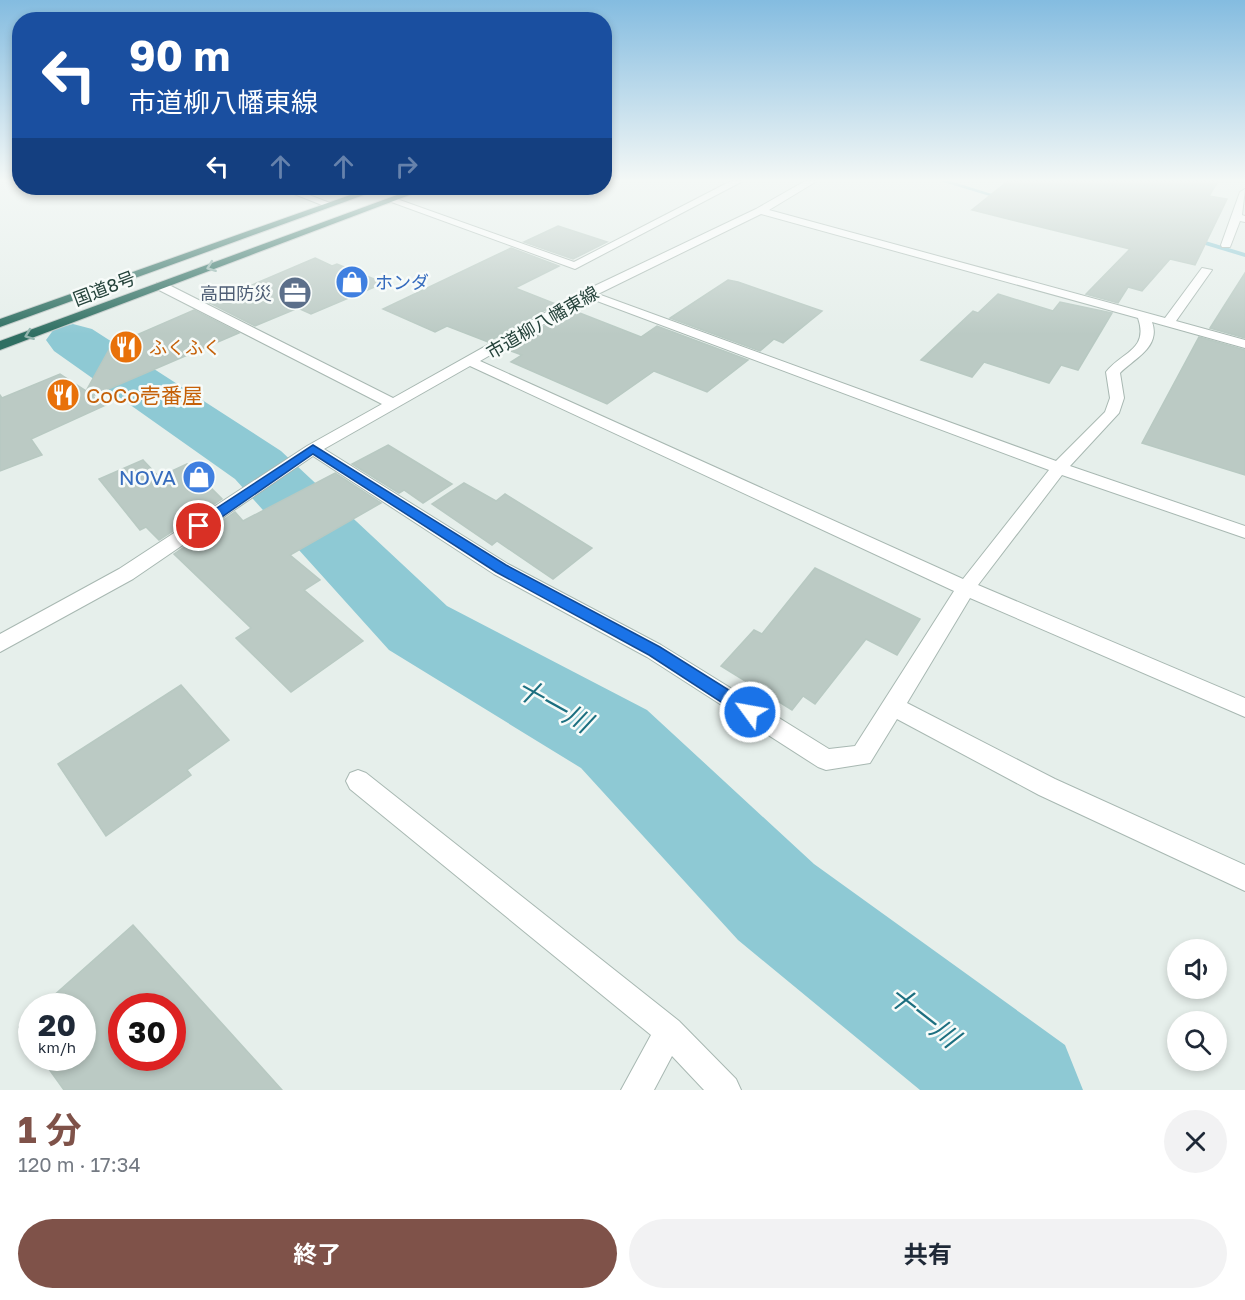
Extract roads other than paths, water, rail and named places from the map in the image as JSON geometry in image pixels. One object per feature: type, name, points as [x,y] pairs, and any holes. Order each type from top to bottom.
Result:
[{"type":"highway","name":"国道8号","points":[[0,323],[255,232]]},
{"type":"highway","name":"国道8号","points":[[0,346],[306,232]]},
{"type":"street","points":[[480,232],[575,266],[640,232]]},
{"type":"street","name":"市道柳八幡東線","points":[[0,644],[126,574],[254,491],[313,449],[588,294],[717,232]]},
{"type":"street","points":[[836,232],[1245,344]]},
{"type":"street","points":[[1226,245],[1233,232]]},
{"type":"street","points":[[1168,323],[1206,270]]},
{"type":"street","points":[[161,286],[394,404]]},
{"type":"street","points":[[588,294],[1059,468],[1245,532]]},
{"type":"street","points":[[313,449],[501,569],[654,651],[826,760],[862,756],[966,588],[1059,468],[1112,413],[1117,398],[1113,372],[1143,346],[1147,329],[1143,316]]},
{"type":"street","points":[[471,362],[966,588],[1245,708]]},
{"type":"street","points":[[893,706],[1047,787],[1245,878]]},
{"type":"street","points":[[358,781],[669,1031],[725,1090]]},
{"type":"street","points":[[637,1090],[669,1031]]},
{"type":"waterway","points":[[1192,238],[1245,255]]},
{"type":"waterway","name":"十一川","points":[[73,340],[258,465],[418,628],[614,739],[776,902],[1020,1090]]},
{"type":"place","name":"ホンダ","points":[[352,282]]},
{"type":"place","name":"高田防災","points":[[295,293]]},
{"type":"place","name":"ふくふく","points":[[126,347]]},
{"type":"place","name":"CoCo壱番屋","points":[[63,395]]},
{"type":"place","name":"NOVA","points":[[199,477]]}]
